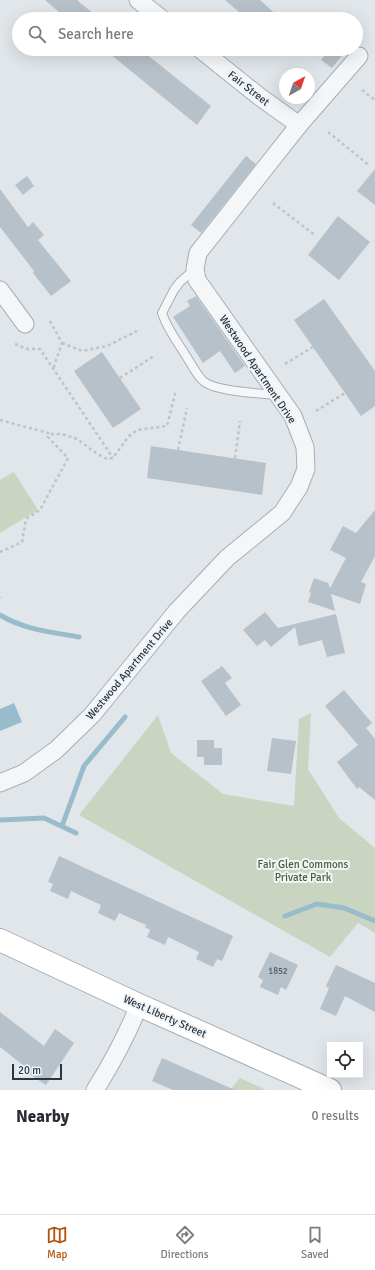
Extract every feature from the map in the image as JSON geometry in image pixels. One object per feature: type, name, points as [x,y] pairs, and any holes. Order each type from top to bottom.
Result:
[{"type":"main road","name":"West Liberty Street","points":[[0,940],[139,1005],[330,1090]]},
{"type":"street","points":[[138,0],[153,12]]},
{"type":"street","name":"Fair Street","points":[[209,56],[260,97],[299,125]]},
{"type":"street","points":[[195,269],[198,253],[299,125],[359,56]]},
{"type":"street","name":"Westwood Apartment Drive","points":[[0,783],[24,773],[61,745],[92,715],[177,611],[227,558],[282,513],[299,487],[306,469],[305,447],[293,416],[197,280],[195,269]]},
{"type":"street","points":[[0,290],[25,324]]},
{"type":"street","points":[[95,1090],[113,1060],[132,1023],[139,1005]]},
{"type":"lane","points":[[195,269],[180,282],[162,313],[166,325],[202,380],[211,386],[223,389],[278,395]]},
{"type":"path","points":[[362,90],[375,100]]},
{"type":"path","points":[[328,132],[370,166]]},
{"type":"path","points":[[273,203],[316,236]]},
{"type":"path","points":[[50,321],[62,343],[82,351],[107,346],[137,331]]},
{"type":"path","points":[[53,369],[62,343]]},
{"type":"path","points":[[15,344],[27,349],[40,349],[113,458]]},
{"type":"path","points":[[285,364],[313,346]]},
{"type":"path","points":[[120,378],[154,356]]},
{"type":"path","points":[[0,420],[52,434],[62,434],[77,439],[107,459],[113,458],[128,436],[137,430],[167,426],[176,390]]},
{"type":"path","points":[[316,411],[345,392]]},
{"type":"path","points":[[178,450],[187,408]]},
{"type":"path","points":[[235,458],[240,421]]},
{"type":"path","points":[[0,552],[22,542],[26,519],[40,510],[68,458],[48,436],[52,434]]},
{"type":"green space","points":[[14,472],[38,510],[0,533],[0,480]]},
{"type":"green space","name":"Fair Glen Commons Private Park","points":[[311,713],[308,769],[339,818],[375,848],[375,933],[358,923],[330,957],[79,815],[158,715],[171,753],[223,794],[294,806],[299,719]]},
{"type":"green space","points":[[240,1078],[266,1090],[230,1090]]},
{"type":"water","points":[[14,703],[22,722],[0,731],[0,709]]},
{"type":"building","points":[[45,0],[77,0],[92,12],[59,12]]},
{"type":"building","points":[[225,0],[260,0],[273,12],[239,12]]},
{"type":"building","points":[[113,56],[149,56],[211,106],[197,125]]},
{"type":"building","points":[[324,56],[341,56],[332,68],[321,60]]},
{"type":"building","points":[[246,156],[256,164],[201,233],[191,225]]},
{"type":"building","points":[[375,169],[375,205],[357,191]]},
{"type":"building","points":[[27,176],[34,186],[23,195],[15,185]]},
{"type":"building","points":[[0,189],[28,227],[33,222],[44,235],[38,240],[71,281],[51,296],[0,227]]},
{"type":"building","points":[[338,216],[370,242],[339,280],[308,255]]},
{"type":"building","points":[[196,296],[245,366],[235,373],[220,351],[203,363],[173,317],[190,306],[187,301]]},
{"type":"building","points":[[324,299],[375,371],[375,406],[361,416],[294,320]]},
{"type":"building","points":[[102,352],[141,409],[113,428],[74,371]]},
{"type":"building","points":[[151,446],[266,463],[262,495],[147,478]]},
{"type":"building","points":[[375,510],[375,556],[361,582],[366,584],[360,604],[331,594],[335,611],[308,602],[311,593],[309,592],[314,578],[328,583],[330,588],[346,558],[330,550],[343,526],[356,533]]},
{"type":"building","points":[[265,612],[278,628],[336,614],[345,653],[327,657],[322,640],[299,646],[295,627],[271,647],[265,640],[257,646],[243,630]]},
{"type":"building","points":[[222,666],[232,678],[225,683],[241,705],[226,716],[201,681]]},
{"type":"building","points":[[344,690],[372,723],[366,728],[375,739],[375,800],[359,787],[357,789],[337,762],[358,745],[325,706]]},
{"type":"building","points":[[272,738],[296,741],[291,774],[267,771]]},
{"type":"building","points":[[197,740],[214,740],[214,748],[222,748],[222,765],[204,765],[204,757],[197,757]]},
{"type":"building","points":[[59,856],[233,936],[222,961],[217,959],[213,967],[196,959],[199,952],[168,937],[165,945],[147,937],[150,930],[145,927],[146,925],[119,913],[115,921],[98,913],[101,905],[71,891],[68,899],[50,891],[53,884],[48,882]]},
{"type":"building","points":[[270,952],[298,965],[286,990],[281,987],[278,995],[260,987],[263,980],[258,977]]},
{"type":"building","points":[[336,965],[375,983],[375,1012],[345,996],[336,1016],[320,1009],[329,988],[326,986]]},
{"type":"building","points":[[0,1012],[44,1046],[55,1029],[74,1043],[46,1085],[26,1072],[28,1069],[0,1047]]},
{"type":"building","points":[[162,1058],[235,1090],[173,1090],[152,1081]]},
{"type":"waterway","points":[[0,615],[29,627],[79,637]]},
{"type":"waterway","points":[[62,826],[84,766],[125,717]]},
{"type":"waterway","points":[[0,820],[44,818],[76,833]]},
{"type":"waterway","points":[[285,916],[317,904],[344,908],[375,921]]}]
